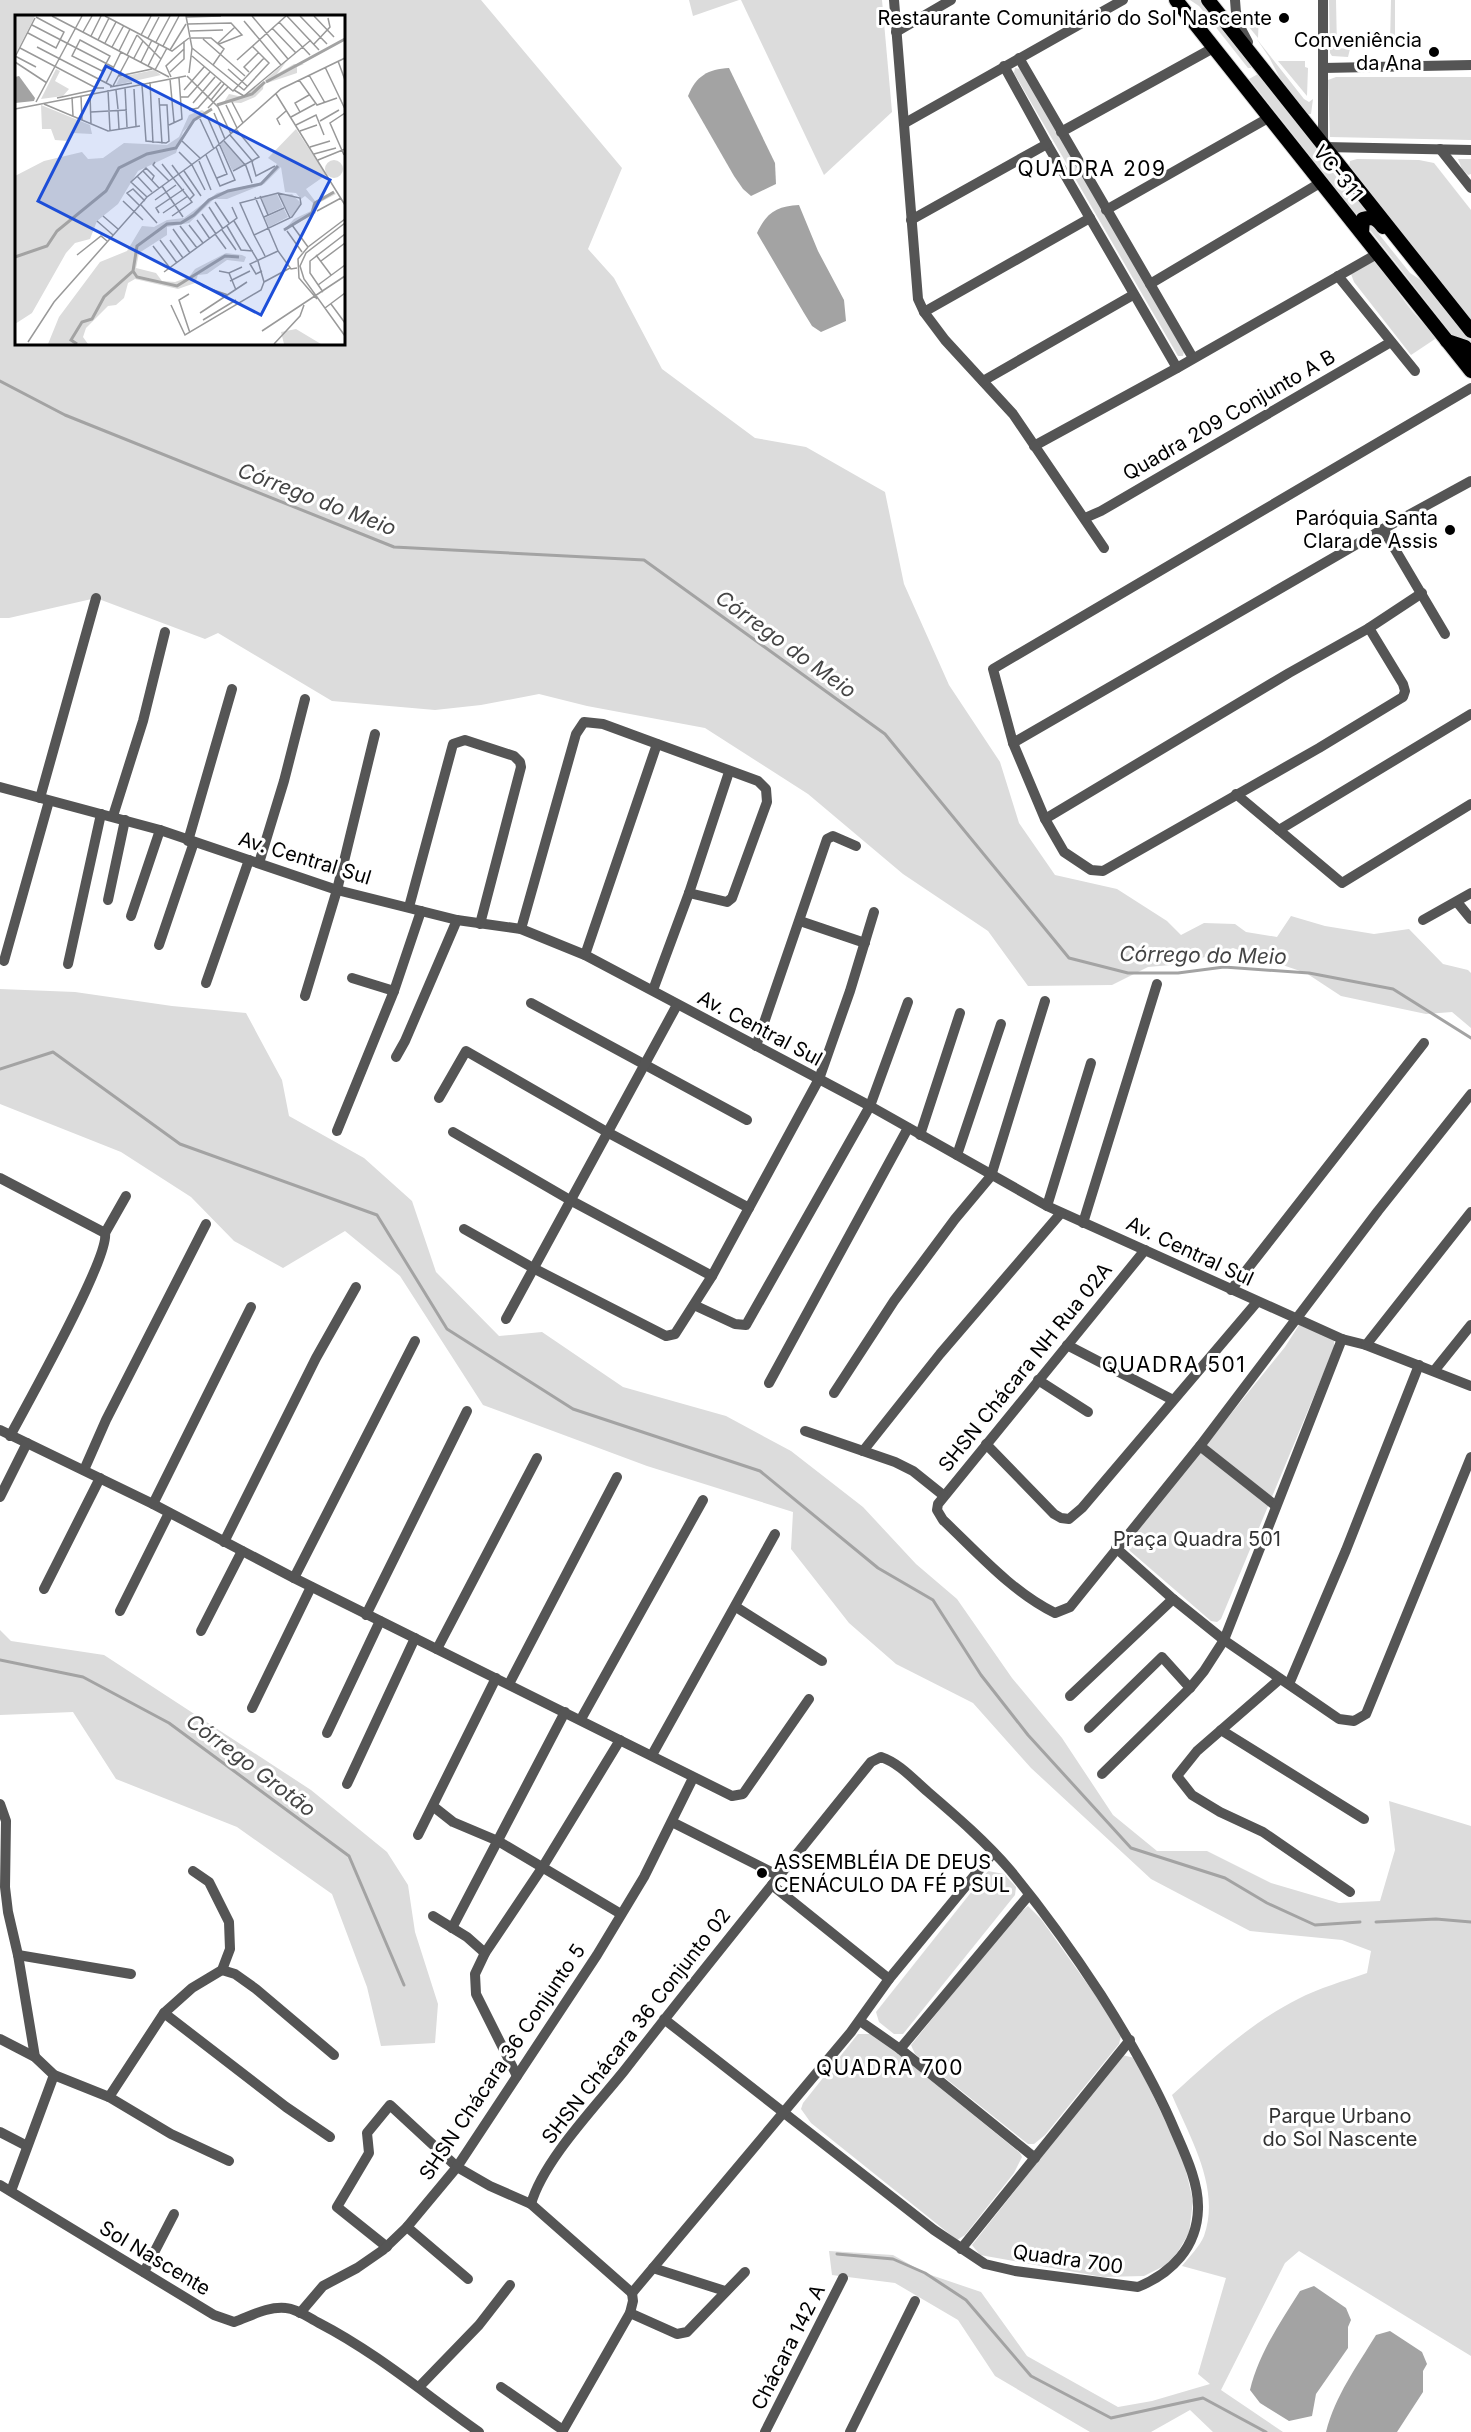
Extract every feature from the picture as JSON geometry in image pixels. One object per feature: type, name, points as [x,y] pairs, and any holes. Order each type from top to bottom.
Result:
[{"type":"main road","name":"VC-311","points":[[1176,0],[1471,371]]},
{"type":"main road","name":"VC-311","points":[[1212,5],[1471,331]]},
{"type":"main road","points":[[1218,51],[1244,74],[1256,72],[1258,63]]},
{"type":"main road","points":[[1362,233],[1363,219],[1369,217],[1378,220],[1409,259],[1421,268]]},
{"type":"main road","points":[[1447,341],[1465,347],[1471,355]]},
{"type":"street","points":[[894,0],[918,299],[924,312],[945,340],[1013,414],[1104,548]]},
{"type":"street","points":[[896,32],[951,0]]},
{"type":"street","points":[[904,123],[1124,0]]},
{"type":"street","points":[[1323,0],[1324,146],[1471,150]]},
{"type":"street","points":[[1212,5],[1227,14],[1235,5]]},
{"type":"street","points":[[1235,5],[1241,32],[1271,79]]},
{"type":"street","points":[[1062,132],[1218,51]]},
{"type":"street","points":[[1019,58],[1193,358]]},
{"type":"street","points":[[1323,68],[1471,65]]},
{"type":"street","points":[[1004,66],[1133,295],[1177,368]]},
{"type":"street","points":[[1304,122],[1312,121],[1322,110]]},
{"type":"street","points":[[1106,210],[1270,117]]},
{"type":"street","points":[[911,220],[1047,144]]},
{"type":"street","points":[[1440,149],[1471,188]]},
{"type":"street","points":[[1150,284],[1320,183]]},
{"type":"street","points":[[924,312],[1090,218]]},
{"type":"street","points":[[1034,446],[1377,254]]},
{"type":"street","points":[[1338,276],[1415,371]]},
{"type":"street","points":[[983,381],[1133,295]]},
{"type":"street","name":"Quadra 209 Conjunto A B","points":[[1085,518],[1391,342]]},
{"type":"street","points":[[1369,628],[1403,684],[1406,691],[1403,697],[1103,871],[1091,870],[1064,852],[1045,819],[1013,743],[993,669],[1471,388]]},
{"type":"street","points":[[1013,743],[1383,529],[1471,481]]},
{"type":"street","points":[[1383,529],[1445,634]]},
{"type":"street","points":[[1045,819],[1289,673],[1369,628],[1422,593]]},
{"type":"street","points":[[4,961],[96,598]]},
{"type":"street","points":[[113,816],[143,722],[165,632]]},
{"type":"street","points":[[159,945],[191,841],[231,689]]},
{"type":"street","points":[[206,983],[284,781],[305,699]]},
{"type":"street","points":[[1279,830],[1471,714]]},
{"type":"street","points":[[521,929],[579,727],[584,722],[597,723],[763,784],[768,794],[767,802],[736,890],[729,901],[688,893]]},
{"type":"street","points":[[305,996],[337,890],[375,734]]},
{"type":"street","points":[[409,908],[453,744],[465,740],[514,756],[520,762],[521,767],[480,924]]},
{"type":"street","points":[[585,955],[657,744]]},
{"type":"street","points":[[653,990],[729,772]]},
{"type":"street","name":"Av. Central Sul","points":[[0,787],[160,830],[337,890],[457,920],[521,929],[585,955],[870,1106],[991,1176],[1061,1213],[1342,1339],[1366,1345],[1471,1386]]},
{"type":"street","points":[[1236,795],[1342,883],[1471,804]]},
{"type":"street","points":[[68,964],[101,814]]},
{"type":"street","points":[[108,900],[125,820]]},
{"type":"street","points":[[131,916],[160,830]]},
{"type":"street","points":[[756,1046],[827,839],[833,836],[856,846]]},
{"type":"street","points":[[1423,921],[1471,893]]},
{"type":"street","points":[[1457,902],[1471,919]]},
{"type":"street","points":[[337,1131],[394,991],[421,911]]},
{"type":"street","points":[[464,1229],[535,1269],[666,1336],[672,1336],[677,1332],[712,1276],[819,1079],[874,912]]},
{"type":"street","points":[[396,1056],[405,1041],[457,920]]},
{"type":"street","points":[[800,921],[865,943]]},
{"type":"street","points":[[352,978],[394,991]]},
{"type":"street","points":[[1083,1223],[1157,984]]},
{"type":"street","points":[[834,1393],[894,1301],[955,1219],[991,1176],[1046,1001]]},
{"type":"street","points":[[694,1305],[735,1324],[746,1325],[870,1106],[908,1002]]},
{"type":"street","points":[[531,1003],[747,1120]]},
{"type":"street","points":[[506,1319],[677,1005]]},
{"type":"street","points":[[920,1136],[960,1013]]},
{"type":"street","points":[[957,1155],[1001,1024]]},
{"type":"street","points":[[1231,1290],[1424,1043]]},
{"type":"street","points":[[439,1098],[466,1051],[607,1132],[749,1208]]},
{"type":"street","points":[[1047,1206],[1091,1063]]},
{"type":"street","points":[[1471,1094],[1200,1446],[1116,1548],[1173,1599],[1224,1640],[1339,1719],[1354,1721],[1366,1714],[1471,1457]]},
{"type":"street","points":[[769,1383],[908,1128]]},
{"type":"street","points":[[453,1132],[570,1200],[712,1276]]},
{"type":"street","points":[[0,1178],[105,1233]]},
{"type":"street","points":[[126,1196],[105,1233],[105,1245],[92,1277],[5,1433],[153,1504],[366,1615],[581,1719],[732,1796],[744,1794],[809,1699]]},
{"type":"street","points":[[1366,1345],[1471,1212]]},
{"type":"street","points":[[863,1451],[939,1354],[1061,1213]]},
{"type":"street","points":[[84,1470],[106,1420],[206,1224]]},
{"type":"street","name":"SHSN Chácara NH Rua 02A","points":[[1116,1548],[1070,1607],[1055,1613],[1040,1606],[1006,1578],[943,1520],[937,1510],[943,1495],[1145,1250]]},
{"type":"street","points":[[224,1542],[316,1358],[356,1287]]},
{"type":"street","points":[[986,1444],[1054,1514],[1069,1519],[1083,1508],[1257,1302]]},
{"type":"street","points":[[153,1504],[251,1307]]},
{"type":"street","points":[[1434,1371],[1471,1325]]},
{"type":"street","points":[[1102,1773],[1190,1688],[1224,1640],[1342,1339]]},
{"type":"street","points":[[294,1578],[415,1341]]},
{"type":"street","points":[[1067,1345],[1173,1400]]},
{"type":"street","points":[[1350,1893],[1263,1832],[1220,1812],[1192,1795],[1177,1776],[1197,1751],[1285,1681],[1346,1550],[1419,1365]]},
{"type":"street","points":[[1038,1380],[1088,1412]]},
{"type":"street","points":[[366,1615],[467,1412]]},
{"type":"street","points":[[806,1431],[913,1471],[943,1495]]},
{"type":"street","points":[[0,1497],[27,1443]]},
{"type":"street","points":[[1200,1446],[1276,1506]]},
{"type":"street","points":[[437,1649],[537,1458]]},
{"type":"street","points":[[509,1684],[617,1477]]},
{"type":"street","points":[[44,1589],[100,1478]]},
{"type":"street","points":[[581,1719],[703,1500]]},
{"type":"street","points":[[120,1611],[169,1513]]},
{"type":"street","points":[[652,1755],[775,1534]]},
{"type":"street","points":[[201,1631],[242,1551]]},
{"type":"street","points":[[252,1708],[311,1587]]},
{"type":"street","points":[[1070,1696],[1173,1599]]},
{"type":"street","points":[[736,1607],[822,1661]]},
{"type":"street","points":[[327,1733],[380,1621]]},
{"type":"street","points":[[347,1784],[415,1638]]},
{"type":"street","points":[[1089,1728],[1162,1658],[1190,1688]]},
{"type":"street","points":[[418,1835],[434,1807],[496,1678]]},
{"type":"street","points":[[452,1928],[566,1712]]},
{"type":"street","points":[[1221,1730],[1364,1819]]},
{"type":"street","points":[[517,2076],[476,1994],[475,1974],[485,1953],[542,1868],[620,1740]]},
{"type":"street","name":"Quadra 700","points":[[664,2019],[961,2249],[985,2264],[1015,2271],[1138,2287],[1154,2280],[1170,2268],[1188,2249],[1195,2229],[1198,2208],[1193,2179],[1162,2099],[1130,2040],[1084,1968],[1029,1895],[993,1853],[892,1760],[881,1757]]},
{"type":"street","name":"SHSN Chácara 36 Conjunto 02","points":[[531,2204],[535,2190],[548,2168],[664,2019],[871,1762],[881,1757]]},
{"type":"street","name":"SHSN Chácara 36 Conjunto 5","points":[[300,2313],[323,2286],[374,2258],[387,2247],[407,2227],[457,2167],[572,1994],[644,1877],[693,1778]]},
{"type":"street","points":[[0,1804],[6,1821],[5,1887],[8,1912],[18,1955],[35,2057]]},
{"type":"street","points":[[434,1807],[460,1825],[498,1841],[621,1914]]},
{"type":"street","points":[[672,1822],[775,1881],[889,1980]]},
{"type":"street","points":[[632,2293],[785,2112],[993,1853]]},
{"type":"street","points":[[109,2097],[164,2013],[192,1988],[222,1970],[230,1948],[229,1922],[209,1882],[193,1871]]},
{"type":"street","points":[[900,2049],[1029,1895]]},
{"type":"street","points":[[433,1916],[485,1953]]},
{"type":"street","points":[[18,1955],[131,1974]]},
{"type":"street","points":[[222,1970],[235,1974],[256,1989],[334,2055]]},
{"type":"street","points":[[164,2013],[286,2107],[330,2137]]},
{"type":"street","points":[[860,2020],[900,2049],[1035,2158]]},
{"type":"street","points":[[0,2039],[35,2057],[54,2075],[109,2097],[171,2134],[229,2161]]},
{"type":"street","points":[[961,2249],[1130,2040]]},
{"type":"street","points":[[11,2192],[54,2075]]},
{"type":"street","points":[[387,2247],[337,2207],[369,2153],[367,2133],[390,2105],[457,2167],[500,2191],[531,2204],[632,2293],[630,2313],[563,2431],[501,2386]]},
{"type":"street","points":[[0,2132],[27,2146]]},
{"type":"street","name":"Sol Nascente","points":[[0,2185],[214,2315],[234,2322],[273,2308],[290,2308],[337,2332],[419,2387],[479,2432]]},
{"type":"street","points":[[144,2272],[174,2214]]},
{"type":"street","points":[[407,2227],[468,2279]]},
{"type":"street","points":[[653,2268],[725,2291]]},
{"type":"street","points":[[630,2313],[677,2334],[687,2332],[745,2271]]},
{"type":"street","name":"Chácara 142 A","points":[[765,2432],[843,2278]]},
{"type":"street","points":[[419,2387],[479,2325],[510,2285]]},
{"type":"street","points":[[850,2432],[915,2301]]},
{"type":"green space","points":[[0,0],[481,0],[622,168],[588,249],[614,278],[662,369],[755,438],[806,447],[885,492],[904,584],[949,685],[1000,762],[1019,823],[1055,875],[1117,889],[1167,921],[1181,935],[1204,923],[1235,924],[1246,932],[1277,937],[1291,916],[1325,926],[1374,934],[1409,929],[1443,964],[1468,970],[1471,973],[1471,1028],[1452,1012],[1426,1014],[1341,996],[1306,973],[1233,948],[1183,964],[1148,967],[1112,985],[1028,986],[988,931],[903,874],[808,794],[705,728],[587,706],[539,694],[481,705],[435,710],[332,701],[218,633],[205,639],[96,598],[9,618],[0,618]]},
{"type":"green space","points":[[689,0],[739,0],[693,16]]},
{"type":"green space","points":[[741,0],[882,0],[892,112],[824,175]]},
{"type":"green space","points":[[1190,0],[1201,0],[1251,64],[1251,68],[1248,68],[1199,6]]},
{"type":"green space","points":[[1329,0],[1336,0],[1337,48],[1350,49],[1348,57],[1332,56],[1330,53]]},
{"type":"green space","points":[[1391,0],[1395,0],[1395,45],[1390,44]]},
{"type":"green space","points":[[1245,12],[1259,13],[1258,38],[1249,27]]},
{"type":"green space","points":[[1256,38],[1304,99],[1309,102],[1313,99],[1311,114],[1305,114],[1285,88]]},
{"type":"green space","points":[[1278,61],[1305,61],[1305,67],[1308,68],[1307,96]]},
{"type":"green space","points":[[1015,68],[1021,69],[1184,351],[1183,356],[1178,356],[1014,73]]},
{"type":"green space","points":[[1258,74],[1367,210],[1356,214],[1249,79]]},
{"type":"green space","points":[[1336,77],[1471,77],[1471,140],[1330,137],[1328,80]]},
{"type":"green space","points":[[1357,159],[1419,160],[1434,163],[1471,210],[1471,322],[1349,169],[1350,161]]},
{"type":"green space","points":[[1458,159],[1471,159],[1471,174],[1468,175],[1462,169]]},
{"type":"green space","points":[[1370,223],[1410,273],[1427,284],[1471,340],[1471,349],[1452,335],[1367,226]]},
{"type":"green space","points":[[1375,260],[1379,262],[1413,312],[1438,337],[1411,355],[1354,282],[1351,274]]},
{"type":"green space","name":"Parque Urbano do Sol Nascente","points":[[0,989],[75,992],[172,1006],[246,1013],[282,1080],[289,1116],[364,1158],[412,1201],[436,1272],[499,1336],[542,1332],[623,1387],[726,1416],[791,1451],[863,1507],[916,1564],[957,1599],[1012,1678],[1062,1738],[1113,1815],[1157,1851],[1207,1851],[1271,1883],[1339,1903],[1380,1901],[1395,1850],[1389,1801],[1471,1826],[1471,2356],[1299,2251],[1285,2263],[1221,2390],[1283,2432],[1213,2432],[1190,2410],[1151,2432],[1090,2432],[995,2376],[958,2320],[895,2283],[832,2275],[829,2251],[893,2255],[925,2273],[981,2292],[1027,2356],[1118,2407],[1152,2401],[1210,2384],[1198,2374],[1226,2278],[1182,2266],[1204,2236],[1209,2200],[1195,2146],[1172,2095],[1232,2043],[1264,2019],[1314,1991],[1367,1973],[1371,1951],[1342,1940],[1250,1931],[1151,1879],[1031,1768],[973,1703],[896,1664],[849,1623],[791,1549],[793,1512],[647,1466],[483,1405],[400,1276],[345,1231],[283,1268],[234,1241],[191,1197],[121,1152],[0,1104]]},
{"type":"green space","name":"Praça Quadra 501","points":[[1299,1325],[1334,1339],[1334,1348],[1221,1619],[1217,1622],[1211,1621],[1130,1551],[1127,1545],[1285,1347]]},
{"type":"green space","points":[[0,1630],[11,1641],[104,1655],[311,1790],[387,1852],[408,1885],[415,1932],[438,2004],[435,2043],[381,2046],[367,1987],[332,1894],[237,1827],[116,1779],[73,1712],[0,1715]]},
{"type":"green space","points":[[988,1871],[1004,1874],[1016,1887],[1015,1895],[903,2034],[894,2034],[879,2022],[876,2012]]},
{"type":"green space","points":[[1028,1906],[1041,1919],[1118,2027],[1121,2036],[1119,2044],[1045,2135],[1034,2144],[1028,2144],[915,2054],[911,2045],[1014,1918]]},
{"type":"green space","points":[[858,2034],[874,2034],[1022,2157],[1014,2173],[965,2235],[957,2240],[811,2123],[801,2109],[803,2103]]},
{"type":"green space","points":[[1122,2055],[1135,2058],[1183,2158],[1193,2201],[1189,2233],[1177,2253],[1166,2265],[1144,2276],[1103,2277],[980,2255],[972,2245]]},
{"type":"shaded area","points":[[729,68],[775,163],[776,184],[751,196],[734,176],[688,96],[695,83],[704,75],[715,70]]},
{"type":"shaded area","points":[[799,205],[818,251],[844,300],[846,321],[821,332],[812,326],[757,233],[764,220],[773,212],[784,207]]},
{"type":"shaded area","points":[[1314,2286],[1346,2308],[1351,2320],[1348,2327],[1348,2348],[1316,2394],[1312,2416],[1289,2421],[1260,2403],[1250,2390],[1259,2363],[1285,2315],[1300,2291]]},
{"type":"shaded area","points":[[1390,2331],[1422,2352],[1427,2364],[1423,2371],[1423,2392],[1397,2432],[1326,2432],[1341,2394],[1376,2335]]},
{"type":"waterway","name":"Córrego do Meio","points":[[0,381],[65,415],[394,547],[644,560],[885,734],[1069,958],[1128,973],[1178,973],[1224,967],[1309,973],[1393,989],[1471,1038]]},
{"type":"waterway","points":[[0,1069],[53,1052],[180,1144],[377,1215],[447,1329],[573,1409],[760,1471],[878,1568],[933,1600],[981,1675],[1028,1735],[1131,1848],[1225,1878],[1267,1903],[1315,1925],[1360,1922]]},
{"type":"waterway","name":"Córrego Grotão","points":[[0,1660],[83,1677],[169,1723],[349,1856],[404,1985]]},
{"type":"waterway","points":[[1376,1922],[1436,1919],[1471,1922]]},
{"type":"waterway","name":"Córrego Grotão","points":[[837,2254],[893,2259],[925,2273],[966,2300],[1031,2376],[1111,2418],[1203,2398],[1266,2432]]},
{"type":"place","name":"Restaurante Comunitário do Sol Nascente","points":[[1284,18]]},
{"type":"place","name":"Conveniência da Ana","points":[[1434,52]]},
{"type":"place","name":"Paróquia Santa Clara de Assis","points":[[1450,530]]},
{"type":"place","name":"ASSEMBLÉIA DE DEUS CENÁCULO DA FÉ P SUL","points":[[762,1873]]},
{"type":"district","name":"QUADRA 209","points":[[1092,168]]},
{"type":"district","name":"QUADRA 501","points":[[1174,1364]]},
{"type":"district","name":"QUADRA 700","points":[[890,2067]]}]
